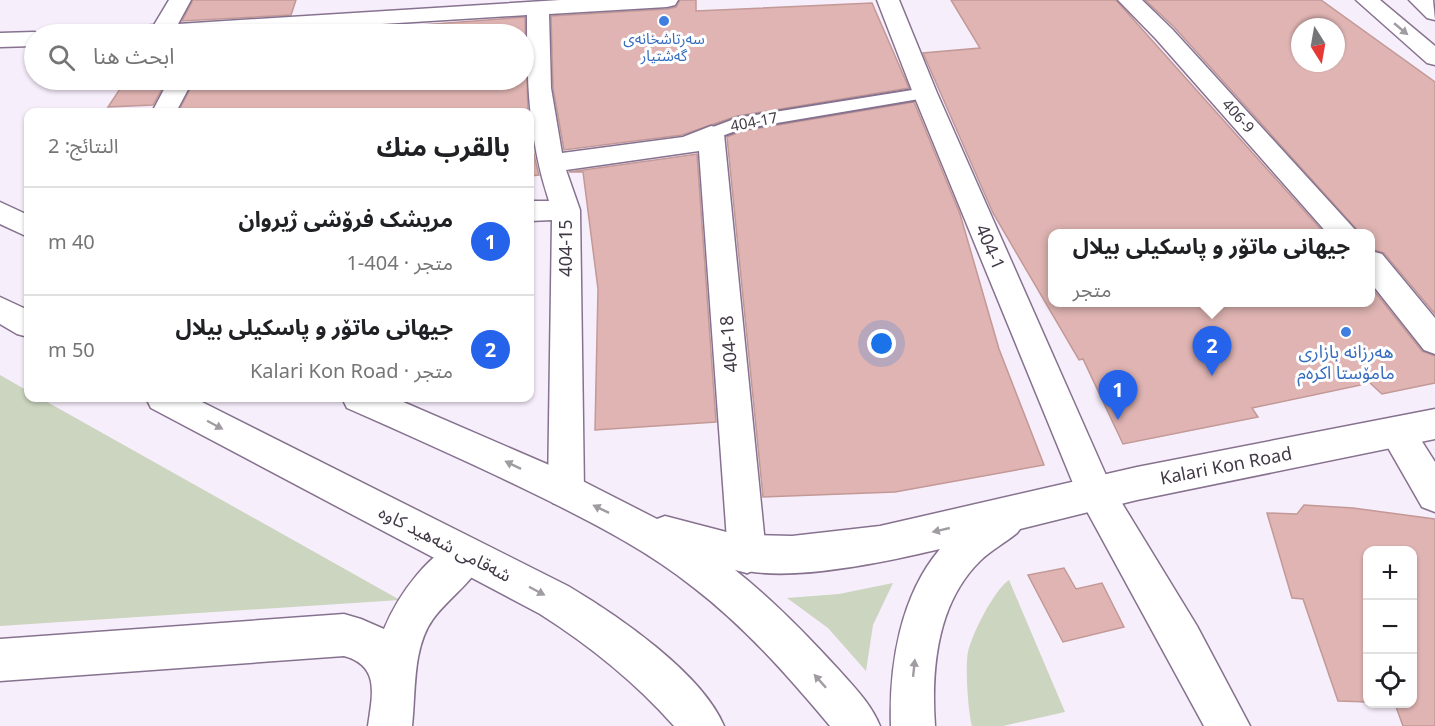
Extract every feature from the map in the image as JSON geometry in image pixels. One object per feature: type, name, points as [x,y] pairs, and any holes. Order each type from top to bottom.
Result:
[{"type":"street","points":[[166,24],[180,0]]},
{"type":"street","points":[[273,24],[410,8],[520,7],[667,0]]},
{"type":"street","name":"404-1","points":[[888,0],[925,93],[1095,493],[1182,641],[1228,726]]},
{"type":"street","name":"406-9","points":[[1130,0],[1164,34],[1341,229]]},
{"type":"street","points":[[1367,0],[1435,58]]},
{"type":"street","points":[[1420,0],[1435,13]]},
{"type":"street","name":"404-15","points":[[520,7],[524,24]]},
{"type":"street","points":[[0,40],[24,39]]},
{"type":"street","name":"404-15","points":[[534,67],[550,163],[566,210],[566,491]]},
{"type":"street","points":[[166,108],[176,90]]},
{"type":"street","name":"404-17","points":[[550,163],[689,145],[711,134]]},
{"type":"street","name":"404-18","points":[[711,134],[747,554]]},
{"type":"street","points":[[534,211],[566,210]]},
{"type":"street","points":[[0,212],[24,225]]},
{"type":"street","points":[[1375,267],[1435,341]]},
{"type":"street","points":[[0,309],[24,323]]},
{"type":"street","name":"شەقامی شەهید کاوە","points":[[170,402],[285,464],[556,601],[603,633],[649,672],[689,710],[702,726]]},
{"type":"street","points":[[368,402],[485,452],[566,491],[637,526],[689,560],[759,616],[858,726]]},
{"type":"street","name":"Kalari Kon Road","points":[[637,526],[718,549],[747,554],[840,552],[875,546],[1095,493],[1435,424]]},
{"type":"street","points":[[1397,432],[1435,495]]},
{"type":"street","points":[[913,726],[912,690],[915,660],[920,635],[937,590],[951,567],[966,549],[1018,512]]},
{"type":"street","points":[[392,709],[398,654],[408,623],[424,600],[466,556]]},
{"type":"street","points":[[0,660],[344,635],[361,638],[375,645],[385,656],[392,672],[392,709]]},
{"type":"lane","name":"404-17","points":[[711,134],[736,124],[925,93]]},
{"type":"green space","points":[[0,375],[24,389],[24,402],[47,402],[400,600],[0,626]]},
{"type":"green space","points":[[1009,580],[1065,712],[1003,726],[972,726],[967,689],[968,652],[984,613]]},
{"type":"green space","points":[[893,583],[873,625],[866,671],[828,628],[787,598],[839,594]]},
{"type":"building","points":[[193,0],[296,0],[291,15],[182,21]]},
{"type":"building","points":[[680,0],[696,0],[696,11],[872,3],[909,88],[737,116],[682,135],[564,150],[553,88],[551,16],[667,9],[676,7]]},
{"type":"building","points":[[951,0],[1116,0],[1321,229],[1048,229],[1048,307],[1375,307],[1375,292],[1422,351],[1435,356],[1435,383],[1382,394],[1370,383],[1252,408],[1258,417],[1123,444],[1083,359],[1079,360],[993,213],[923,53],[980,48]]},
{"type":"building","points":[[1145,0],[1321,0],[1435,82],[1435,314],[1384,253],[1375,250],[1375,229],[1356,229],[1174,27]]},
{"type":"building","points":[[525,17],[525,24],[433,24]]},
{"type":"building","points":[[119,90],[161,90],[153,105],[108,107]]},
{"type":"building","points":[[190,90],[527,90],[528,108],[180,108]]},
{"type":"building","points":[[914,102],[960,214],[999,349],[1044,465],[895,492],[763,497],[727,137],[742,131]]},
{"type":"building","points":[[697,154],[716,422],[595,430],[598,289],[583,172],[569,172]]},
{"type":"building","points":[[534,155],[539,175],[534,176]]},
{"type":"building","points":[[1304,505],[1353,508],[1435,519],[1435,726],[1403,726],[1396,708],[1417,708],[1417,546],[1363,546],[1363,702],[1338,701],[1303,599],[1292,598],[1267,513],[1297,514]]},
{"type":"building","points":[[1064,568],[1076,589],[1102,583],[1124,627],[1063,642],[1028,575]]},
{"type":"place","name":"سەرتاشخانەی گەشتیار","points":[[664,21]]},
{"type":"place","name":"هەرزانە بازاری مامۆستا اکرەم","points":[[1346,332]]},
{"type":"place","name":"جیهانی ماتۆر و پاسکیلی بیلال","points":[[1212,376]]},
{"type":"place","name":"مریشک فرۆشی ژیروان","points":[[1118,420]]}]
